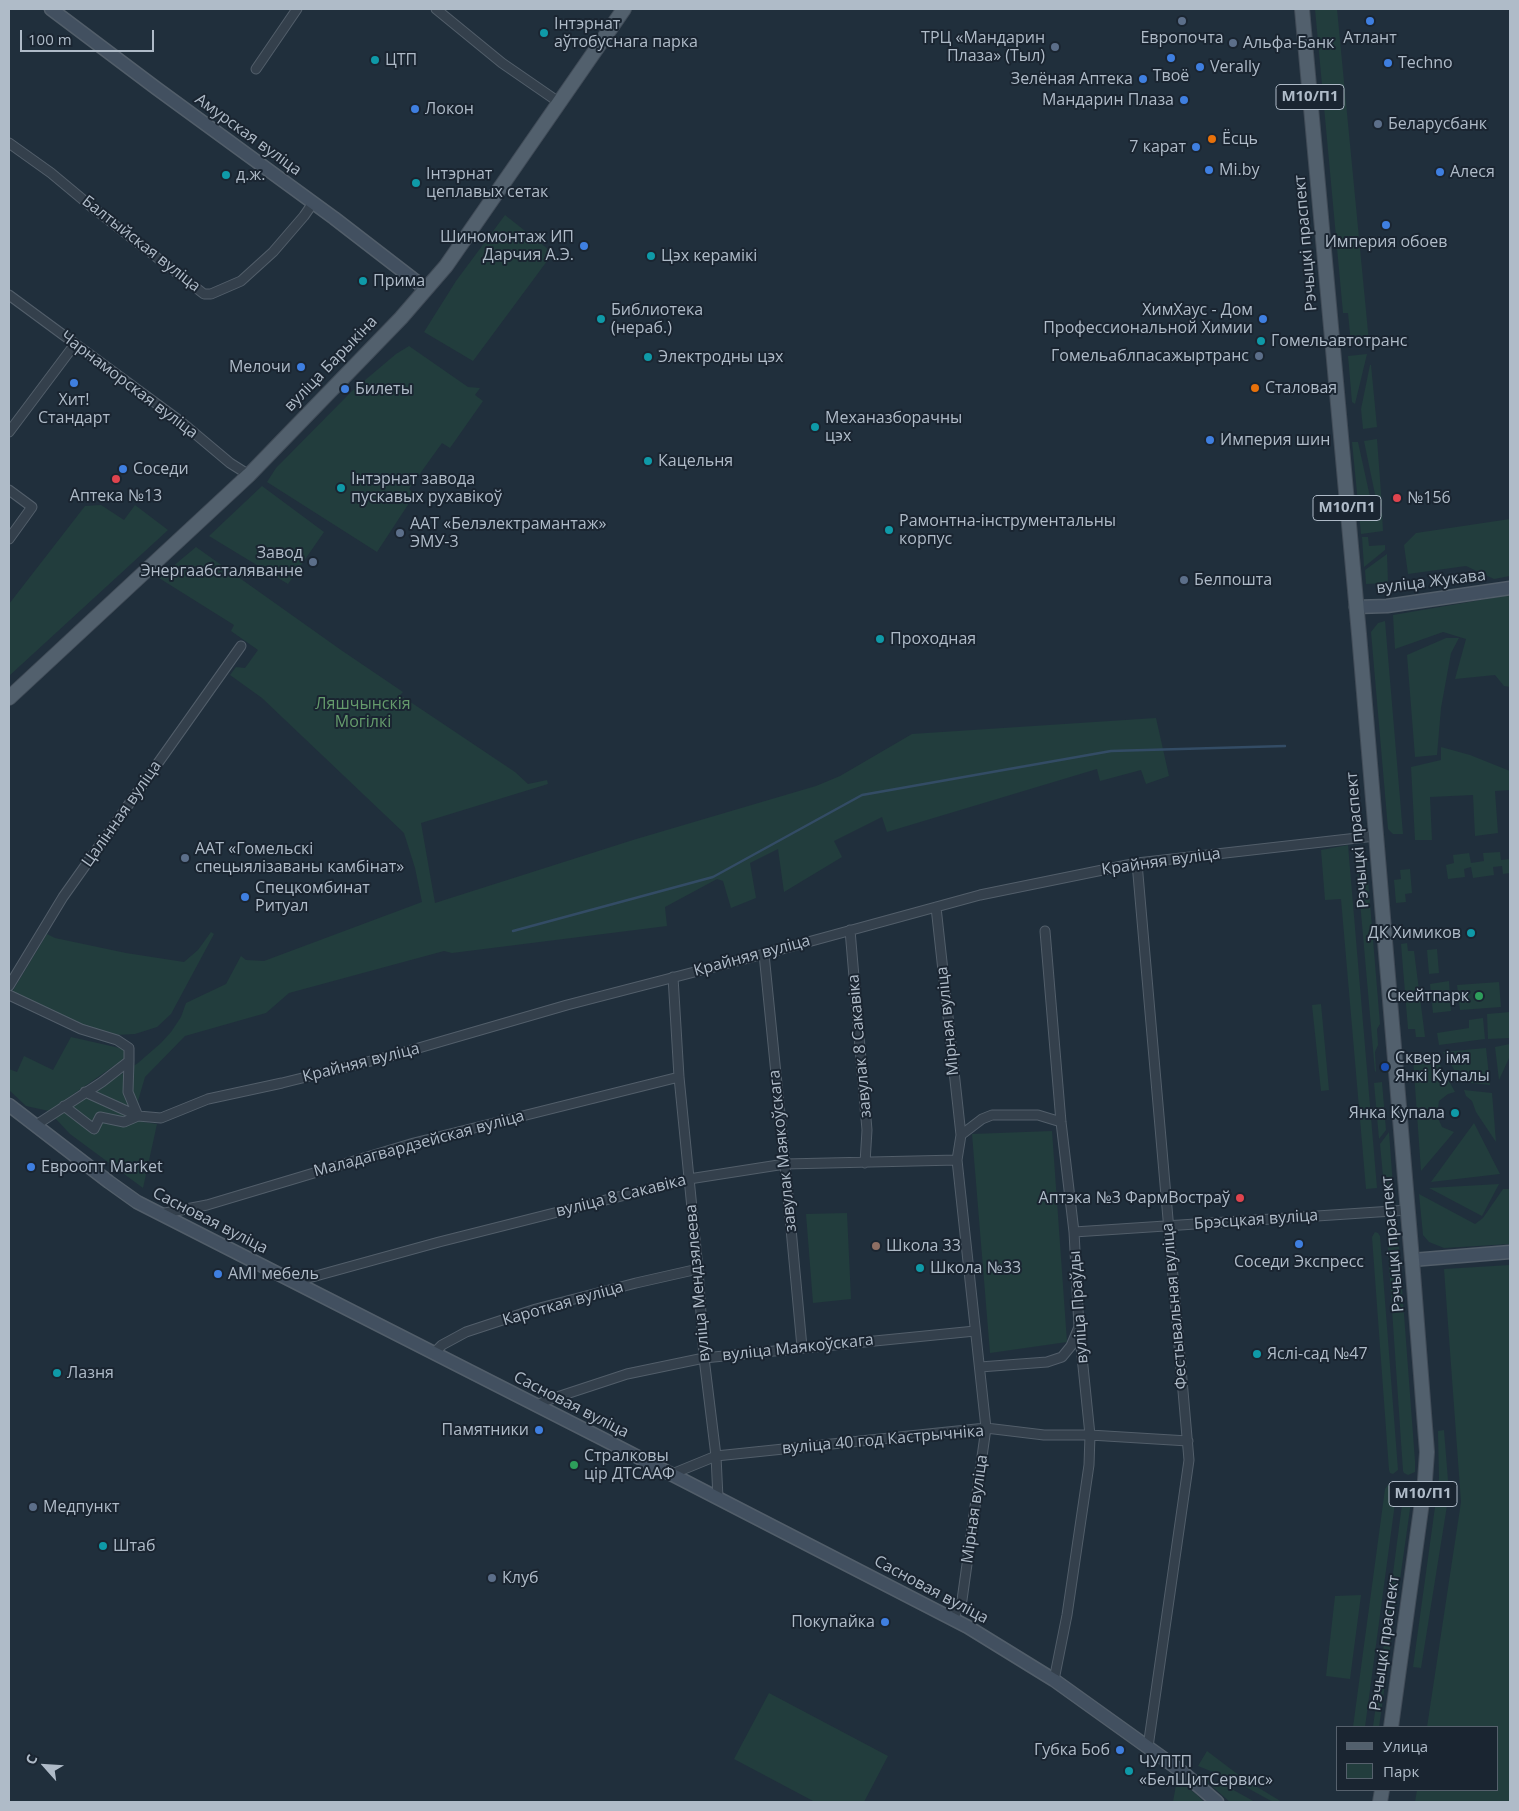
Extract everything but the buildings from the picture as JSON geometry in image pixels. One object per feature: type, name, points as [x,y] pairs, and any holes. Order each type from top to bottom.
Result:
[{"type":"main road","name":"Амурская вуліца","points":[[50,9],[426,289]]},
{"type":"main road","name":"вуліца Барыкіна","points":[[9,698],[249,475],[378,342],[426,289],[446,266],[624,9]]},
{"type":"main road","name":"Рэчыцкі праспект","points":[[1302,9],[1356,607],[1427,1452],[1425,1480],[1392,1726]]},
{"type":"main road","name":"вуліца Жукава","points":[[1356,607],[1387,606],[1510,588]]},
{"type":"main road","name":"Сасновая вуліца","points":[[9,1105],[137,1202],[672,1474],[953,1620],[1014,1654],[1054,1680],[1181,1771],[1217,1802]]},
{"type":"main road","points":[[1412,1260],[1510,1252]]},
{"type":"street","points":[[256,69],[297,9]]},
{"type":"street","points":[[436,9],[502,63],[560,103]]},
{"type":"street","name":"Балтыйская вуліца","points":[[9,143],[204,294],[211,294],[241,281],[273,252],[313,203]]},
{"type":"street","name":"Чарнаморская вуліца","points":[[9,295],[180,421],[230,463],[249,475]]},
{"type":"street","points":[[9,432],[75,344]]},
{"type":"street","points":[[9,490],[32,507],[9,539]]},
{"type":"street","name":"Цалінная вуліца","points":[[9,986],[63,897],[241,646]]},
{"type":"street","name":"Крайняя вуліца","points":[[85,1092],[138,1116],[161,1118],[208,1099],[391,1056],[567,1005],[980,895],[1137,863],[1375,836]]},
{"type":"street","name":"Фестывальная вуліца","points":[[1137,863],[1189,1460],[1148,1747]]},
{"type":"street","name":"Мірная вуліца","points":[[936,907],[961,1135],[956,1160],[986,1428],[962,1600],[953,1620]]},
{"type":"street","name":"завулак 8 Сакавіка","points":[[850,930],[867,1130],[865,1163]]},
{"type":"street","name":"вуліца Праўды","points":[[1045,931],[1061,1122],[1074,1232],[1078,1327],[1090,1435],[1089,1465],[1067,1615],[1054,1680]]},
{"type":"street","name":"завулак Маякоўскага","points":[[764,954],[786,1164],[802,1347]]},
{"type":"street","name":"вуліца Мендзялеева","points":[[673,977],[679,1077],[698,1269],[704,1358],[716,1456],[718,1498]]},
{"type":"street","points":[[9,995],[81,1029],[117,1040],[129,1048],[128,1092],[138,1116]]},
{"type":"street","points":[[36,1125],[129,1061]]},
{"type":"street","name":"Маладагвардзейская вуліца","points":[[160,1214],[207,1205],[414,1143],[679,1077]]},
{"type":"street","name":"Крайняя вуліца","points":[[64,1106],[94,1129],[100,1118],[124,1122],[138,1116]]},
{"type":"street","points":[[961,1135],[982,1118],[992,1115],[1038,1115],[1061,1122]]},
{"type":"street","name":"вуліца 8 Сакавіка","points":[[294,1282],[440,1242],[689,1179],[786,1164],[956,1160]]},
{"type":"street","name":"Брэсцкая вуліца","points":[[1074,1232],[1408,1210]]},
{"type":"street","name":"Кароткая вуліца","points":[[434,1353],[442,1345],[466,1332],[536,1309],[698,1269]]},
{"type":"street","points":[[980,1367],[1047,1362],[1062,1357],[1071,1346],[1078,1327]]},
{"type":"street","name":"вуліца Маякоўскага","points":[[537,1405],[627,1374],[704,1358],[975,1330]]},
{"type":"street","name":"вуліца 40 год Кастрычніка","points":[[672,1474],[716,1456],[986,1428],[1044,1436],[1090,1435],[1188,1441]]},
{"type":"green space","points":[[1315,9],[1337,9],[1369,342],[1351,344],[1348,313],[1343,313]]},
{"type":"green space","points":[[505,215],[553,253],[473,361],[424,332],[456,281]]},
{"type":"green space","points":[[409,346],[468,387],[480,388],[475,395],[483,401],[450,448],[442,443],[409,489],[415,494],[377,552],[267,482],[276,468],[351,392],[396,354]]},
{"type":"green space","points":[[1367,354],[1355,404],[1352,402],[1348,356]]},
{"type":"green space","points":[[1370,365],[1377,427],[1363,429],[1361,409]]},
{"type":"green space","points":[[1377,439],[1382,506],[1377,504],[1364,441]]},
{"type":"green space","points":[[1352,442],[1358,442],[1372,506],[1378,513],[1382,513],[1383,531],[1361,534]]},
{"type":"green space","points":[[262,486],[324,532],[288,584],[209,536]]},
{"type":"green space","points":[[101,505],[124,520],[135,505],[168,530],[9,676],[9,604],[85,506]]},
{"type":"green space","points":[[1510,519],[1510,576],[1494,579],[1466,566],[1408,574],[1404,545],[1416,533]]},
{"type":"green space","points":[[1362,537],[1368,537],[1369,546],[1385,545],[1385,550],[1364,567]]},
{"type":"green space","name":"Ляшчынскія Могілкі","points":[[196,547],[403,692],[400,695],[515,772],[528,784],[547,780],[548,784],[421,823],[435,903],[633,840],[816,786],[840,776],[912,734],[1156,718],[1169,776],[1146,784],[1141,770],[1100,781],[1097,769],[887,832],[882,817],[834,841],[842,857],[784,892],[778,849],[750,863],[756,898],[731,908],[723,881],[717,879],[665,907],[667,926],[452,953],[444,951],[289,993],[266,1013],[185,1036],[145,1077],[138,1101],[143,1122],[157,1124],[143,1188],[70,1134],[55,1118],[138,1063],[161,1043],[181,1017],[186,1003],[226,984],[241,956],[246,960],[264,961],[422,902],[415,868],[404,833],[262,698],[230,675],[236,667],[245,668],[258,650],[231,631],[234,625],[159,578]]},
{"type":"green space","points":[[1387,554],[1388,583],[1366,584],[1365,570]]},
{"type":"green space","points":[[1510,595],[1510,687],[1504,686],[1495,675],[1455,679],[1466,639],[1443,632],[1395,649],[1393,615]]},
{"type":"green space","points":[[1385,621],[1403,834],[1393,834],[1388,829],[1371,632],[1378,623]]},
{"type":"green space","points":[[1446,638],[1459,638],[1451,653],[1441,708],[1437,755],[1415,757],[1407,655]]},
{"type":"green space","points":[[1441,747],[1470,755],[1510,771],[1510,790],[1495,791],[1498,833],[1475,836],[1473,795],[1430,797],[1432,840],[1415,840],[1411,767],[1441,760]]},
{"type":"green space","points":[[1348,845],[1377,1188],[1366,1189],[1341,899],[1325,900],[1321,850]]},
{"type":"green space","points":[[1500,852],[1501,860],[1510,859],[1510,873],[1503,874],[1502,866],[1493,867],[1494,875],[1473,878],[1471,867],[1464,869],[1465,877],[1448,879],[1446,865],[1454,863],[1453,855],[1469,853],[1471,863],[1484,861],[1483,853]]},
{"type":"green space","points":[[1366,855],[1380,1024],[1377,1029],[1378,1045],[1375,1052],[1375,1072],[1356,856]]},
{"type":"green space","points":[[1410,869],[1412,893],[1405,894],[1406,902],[1396,903],[1394,880],[1401,879],[1400,870]]},
{"type":"green space","points":[[211,932],[214,934],[171,1014],[157,1027],[135,1034],[115,1035],[86,1027],[12,992],[47,934],[55,938],[126,953],[184,962],[198,950]]},
{"type":"green space","points":[[1407,943],[1408,951],[1414,951],[1425,1037],[1416,1037],[1415,1029],[1408,1029],[1401,944]]},
{"type":"green space","points":[[1437,949],[1439,973],[1429,974],[1427,950]]},
{"type":"green space","points":[[1449,981],[1451,1011],[1433,1013],[1430,984]]},
{"type":"green space","name":"Скейтпарк","points":[[1499,982],[1501,1007],[1460,1010],[1457,985]]},
{"type":"green space","points":[[1321,1004],[1329,1090],[1321,1091],[1312,1005]]},
{"type":"green space","points":[[1510,1012],[1510,1038],[1488,1039],[1487,1014]]},
{"type":"green space","points":[[1483,1018],[1485,1039],[1439,1045],[1437,1033],[1469,1028],[1469,1020]]},
{"type":"green space","points":[[71,1037],[124,1049],[124,1059],[49,1111],[26,1106],[9,1090],[9,1069],[17,1072],[24,1056],[53,1070]]},
{"type":"green space","points":[[1510,1044],[1510,1056],[1499,1080],[1495,1047]]},
{"type":"green space","points":[[1486,1048],[1490,1085],[1462,1082],[1443,1052]]},
{"type":"green space","points":[[1434,1054],[1455,1092],[1448,1094],[1439,1101],[1437,1116],[1442,1127],[1454,1132],[1421,1171],[1413,1058]]},
{"type":"green space","points":[[1382,1082],[1386,1130],[1379,1139],[1374,1083]]},
{"type":"green space","points":[[1464,1090],[1492,1093],[1496,1142],[1476,1112],[1472,1101],[1466,1096]]},
{"type":"green space","points":[[1474,1123],[1500,1174],[1431,1182]]},
{"type":"green space","points":[[1052,1131],[1067,1342],[990,1353],[972,1134]]},
{"type":"green space","points":[[1389,1132],[1393,1186],[1384,1187],[1380,1144]]},
{"type":"green space","points":[[1499,1184],[1482,1216],[1429,1188]]},
{"type":"green space","points":[[1503,1189],[1510,1189],[1510,1244],[1444,1248],[1429,1242],[1423,1235],[1419,1194],[1475,1224],[1483,1218]]},
{"type":"green space","points":[[847,1213],[851,1299],[813,1303],[806,1214]]},
{"type":"green space","points":[[1390,1231],[1395,1231],[1398,1234],[1415,1461],[1415,1472],[1408,1475],[1403,1471],[1387,1236]]},
{"type":"green space","points":[[1375,1232],[1380,1236],[1398,1470],[1393,1474],[1389,1470],[1372,1237]]},
{"type":"green space","points":[[1510,1265],[1510,1802],[1415,1802],[1417,1791],[1499,1791],[1499,1726],[1427,1726],[1461,1502],[1444,1269]]},
{"type":"green space","points":[[1444,1430],[1449,1493],[1421,1668],[1413,1667],[1439,1478],[1438,1431]]},
{"type":"green space","points":[[1388,1485],[1394,1485],[1397,1488],[1365,1726],[1353,1726],[1385,1489]]},
{"type":"green space","points":[[1409,1485],[1413,1488],[1379,1726],[1373,1726],[1404,1489],[1405,1486]]},
{"type":"green space","points":[[1361,1595],[1350,1679],[1326,1676],[1335,1596]]},
{"type":"green space","points":[[769,1693],[888,1756],[864,1802],[815,1802],[734,1759]]},
{"type":"green space","points":[[1207,1751],[1244,1779],[1282,1802],[1273,1802],[1233,1780],[1198,1766]]},
{"type":"green space","points":[[1197,1773],[1228,1787],[1255,1802],[1230,1802]]},
{"type":"green space","points":[[1177,1779],[1197,1795],[1204,1802],[1173,1802]]},
{"type":"waterway","points":[[513,931],[713,877],[862,795],[1111,751],[1285,746]]},
{"type":"place","name":"Европочта","points":[[1182,21]]},
{"type":"place","name":"Атлант","points":[[1370,21]]},
{"type":"place","name":"Інтэрнат аўтобуснага парка","points":[[544,33]]},
{"type":"place","name":"Альфа-Банк","points":[[1233,43]]},
{"type":"place","name":"ТРЦ «Мандарин Плаза» (Тыл)","points":[[1055,47]]},
{"type":"place","name":"Твоё","points":[[1171,58]]},
{"type":"place","name":"ЦТП","points":[[375,60]]},
{"type":"place","name":"Techno","points":[[1388,63]]},
{"type":"place","name":"Verally","points":[[1200,67]]},
{"type":"place","name":"Зелёная Аптека","points":[[1143,79]]},
{"type":"place","name":"Мандарин Плаза","points":[[1184,100]]},
{"type":"place","name":"Локон","points":[[415,109]]},
{"type":"place","name":"Беларусбанк","points":[[1378,124]]},
{"type":"place","name":"Ёсць","points":[[1212,139]]},
{"type":"place","name":"7 карат","points":[[1196,147]]},
{"type":"place","name":"Mi.by","points":[[1209,170]]},
{"type":"place","name":"Алеся","points":[[1440,172]]},
{"type":"place","name":"д.ж.","points":[[226,175]]},
{"type":"place","name":"Інтэрнат цеплавых сетак","points":[[416,183]]},
{"type":"place","name":"Империя обоев","points":[[1386,225]]},
{"type":"place","name":"Шиномонтаж ИП Дарчия А.Э.","points":[[584,246]]},
{"type":"place","name":"Цэх керамікі","points":[[651,256]]},
{"type":"place","name":"Прима","points":[[363,281]]},
{"type":"place","name":"Библиотека (нераб.)","points":[[601,319]]},
{"type":"place","name":"ХимХаус - Дом Профессиональной Химии","points":[[1263,319]]},
{"type":"place","name":"Гомельавтотранс","points":[[1261,341]]},
{"type":"place","name":"Гомельаблпасажыртранс","points":[[1259,356]]},
{"type":"place","name":"Электродны цэх","points":[[648,357]]},
{"type":"place","name":"Мелочи","points":[[301,367]]},
{"type":"place","name":"Хит! Стандарт","points":[[74,383]]},
{"type":"place","name":"Сталовая","points":[[1255,388]]},
{"type":"place","name":"Билеты","points":[[345,389]]},
{"type":"place","name":"Механазборачны цэх","points":[[815,427]]},
{"type":"place","name":"Империя шин","points":[[1210,440]]},
{"type":"place","name":"Кацельня","points":[[648,461]]},
{"type":"place","name":"Соседи","points":[[123,469]]},
{"type":"place","name":"Аптека №13","points":[[116,479]]},
{"type":"place","name":"Інтэрнат завода пускавых рухавікоў","points":[[341,488]]},
{"type":"place","name":"№156","points":[[1397,498]]},
{"type":"place","name":"Рамонтна-інструментальны корпус","points":[[889,530]]},
{"type":"place","name":"ААТ «Белэлектрамантаж» ЭМУ-3","points":[[400,533]]},
{"type":"place","name":"Завод Энергаабсталяванне","points":[[313,562]]},
{"type":"place","name":"Белпошта","points":[[1184,580]]},
{"type":"place","name":"Проходная","points":[[880,639]]},
{"type":"place","name":"ААТ «Гомельскі спецыялізаваны камбінат»","points":[[185,858]]},
{"type":"place","name":"Спецкомбинат Ритуал","points":[[245,897]]},
{"type":"place","name":"ДК Химиков","points":[[1471,933]]},
{"type":"place","name":"Скейтпарк","points":[[1479,996]]},
{"type":"place","name":"Сквер імя Янкі Купалы","points":[[1385,1067]]},
{"type":"place","name":"Янка Купала","points":[[1455,1113]]},
{"type":"place","name":"Евроопт Market","points":[[31,1167]]},
{"type":"place","name":"Аптэка №3 ФармВостраў","points":[[1240,1198]]},
{"type":"place","name":"Соседи Экспресс","points":[[1299,1244]]},
{"type":"place","name":"Школа 33","points":[[876,1246]]},
{"type":"place","name":"Школа №33","points":[[920,1268]]},
{"type":"place","name":"AMI мебель","points":[[218,1274]]},
{"type":"place","name":"Яслі-сад №47","points":[[1257,1354]]},
{"type":"place","name":"Лазня","points":[[57,1373]]},
{"type":"place","name":"Памятники","points":[[539,1430]]},
{"type":"place","name":"Стралковы цір ДТСААФ","points":[[574,1465]]},
{"type":"place","name":"Медпункт","points":[[33,1507]]},
{"type":"place","name":"Штаб","points":[[103,1546]]},
{"type":"place","name":"Клуб","points":[[492,1578]]},
{"type":"place","name":"Покупайка","points":[[885,1622]]},
{"type":"place","name":"Губка Боб","points":[[1120,1750]]},
{"type":"place","name":"ЧУПТП «БелЩитСервис»","points":[[1129,1771]]}]
